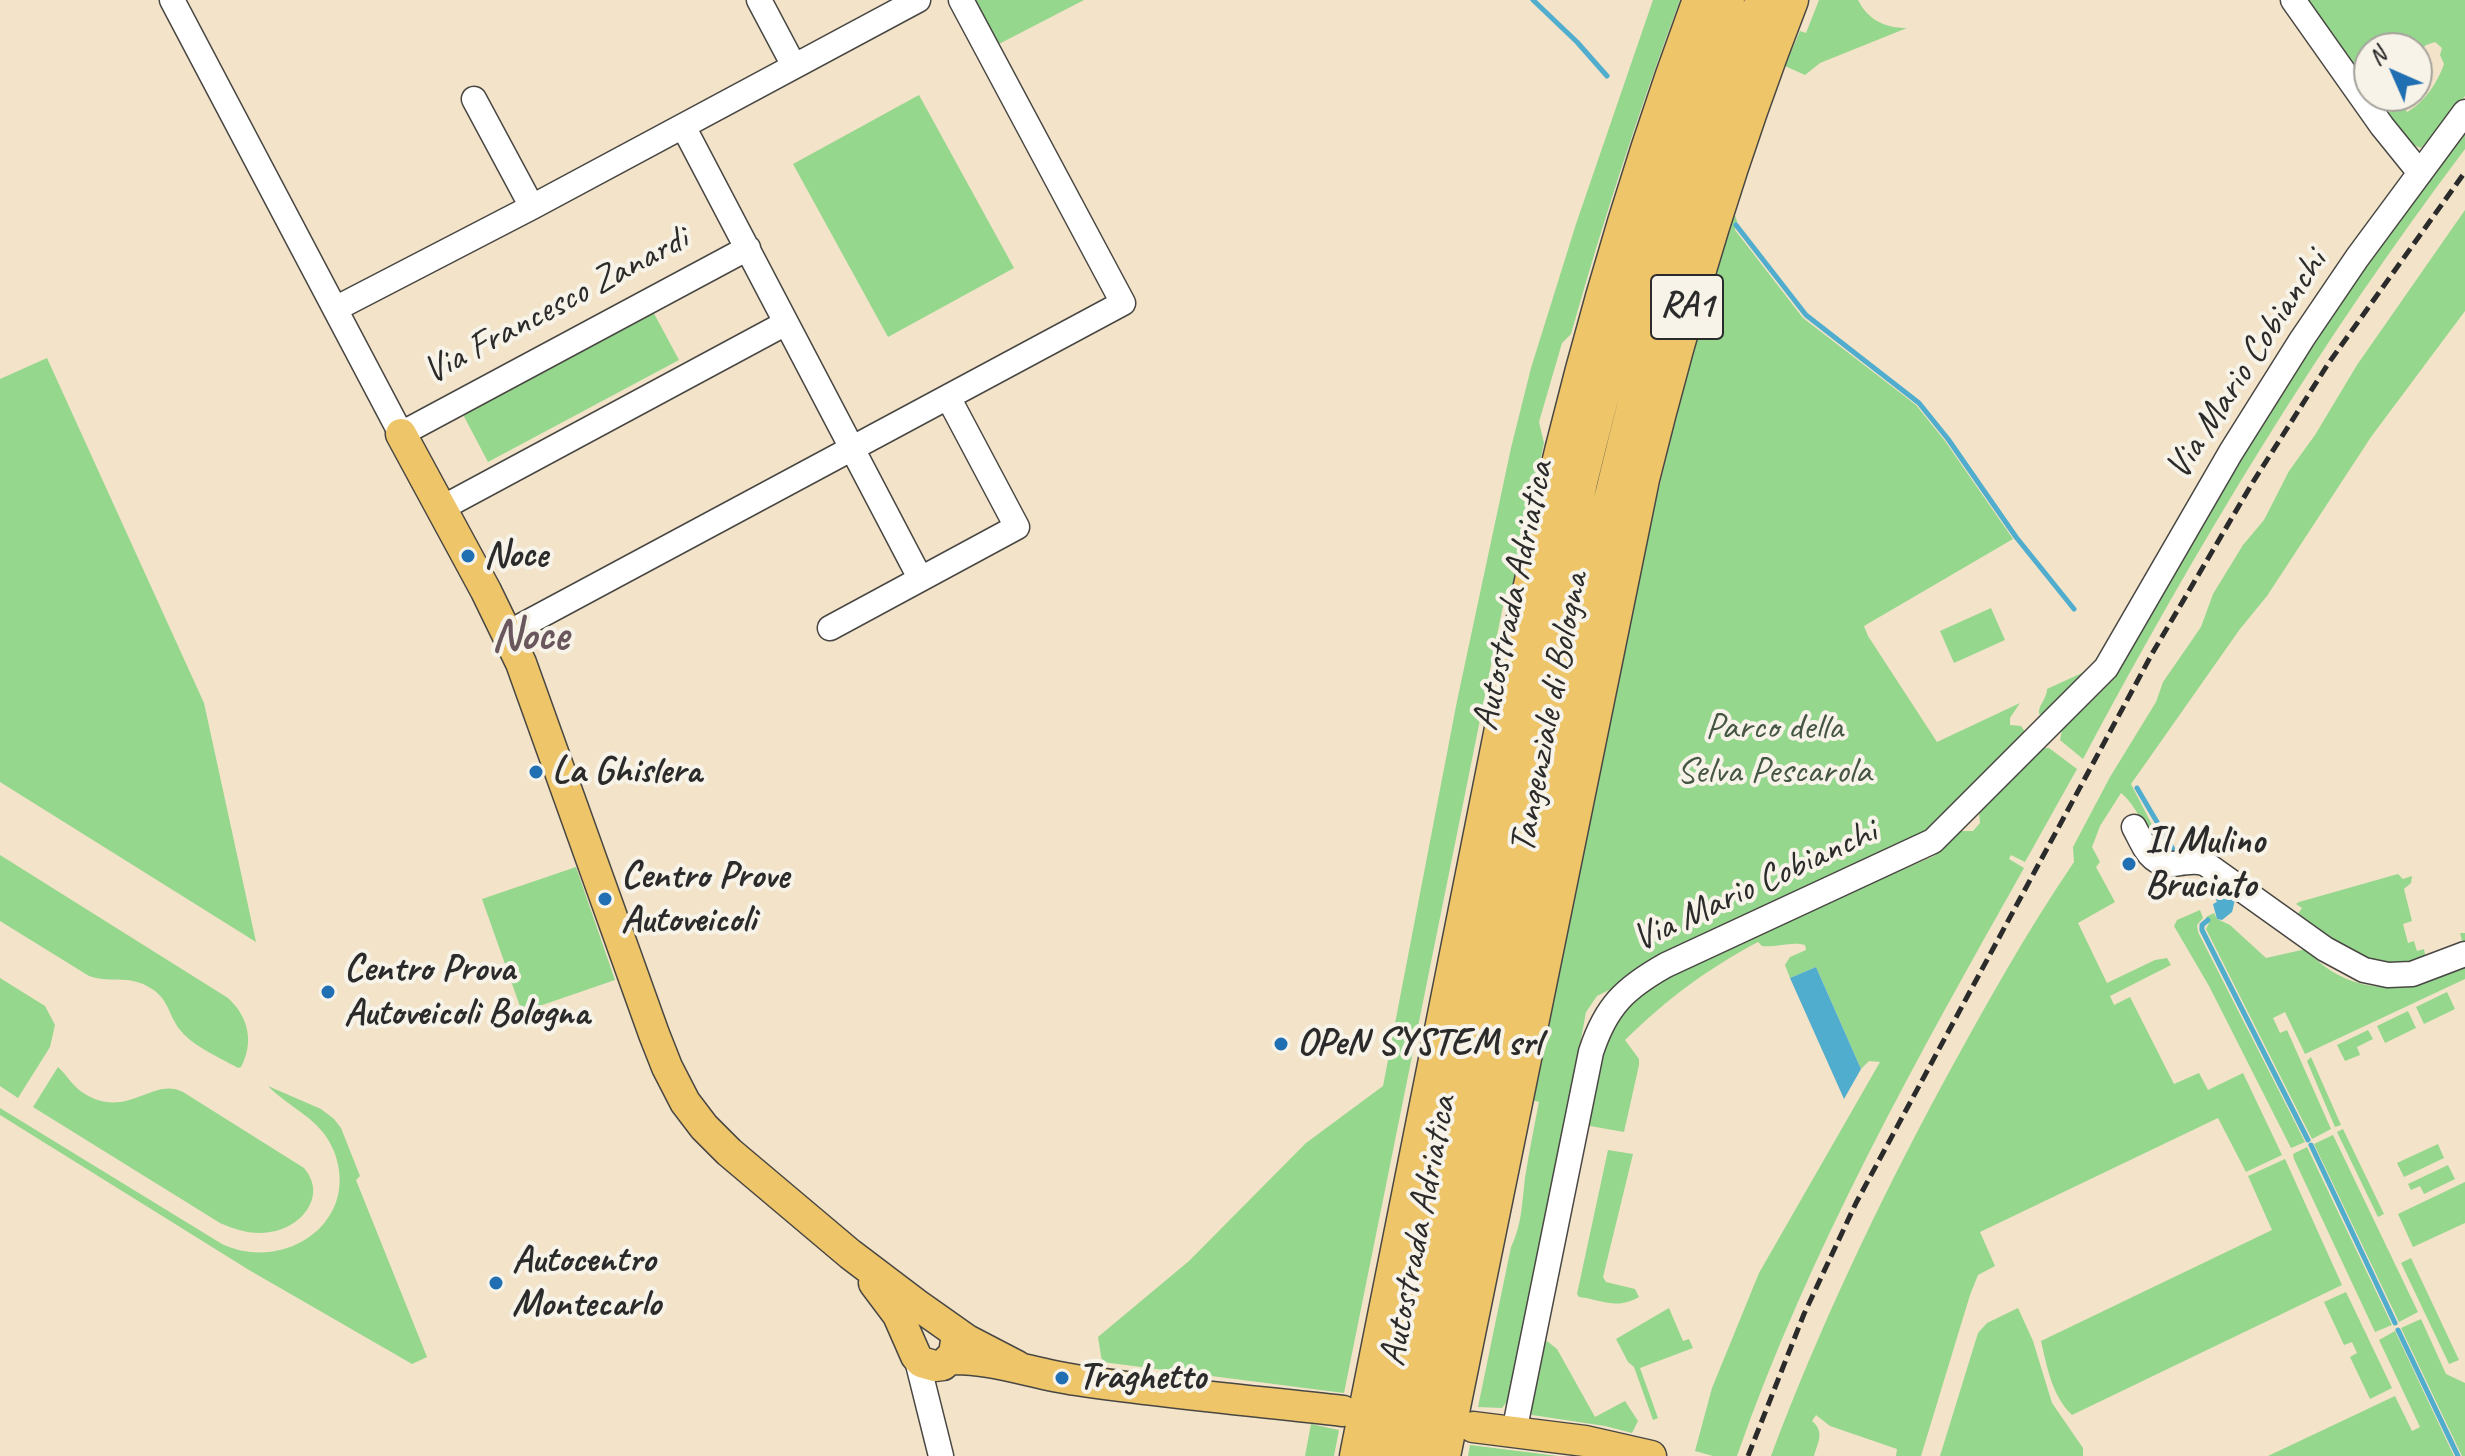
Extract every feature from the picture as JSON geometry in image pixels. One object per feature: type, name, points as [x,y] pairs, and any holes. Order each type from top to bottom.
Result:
[{"type":"highway","name":"Tangenziale di Bologna","points":[[1357,1456],[1526,608],[1559,459],[1620,231],[1656,119],[1700,0]]},
{"type":"highway","name":"Autostrada Adriatica","points":[[1384,1456],[1580,482],[1616,339],[1657,202],[1727,0]]},
{"type":"highway","name":"Autostrada Adriatica","points":[[1417,1456],[1616,478],[1665,287],[1709,148],[1763,0]]},
{"type":"highway","name":"Tangenziale di Bologna","points":[[1443,1456],[1642,479],[1713,221],[1791,0]]},
{"type":"main road","name":"Via Francesco Zanardi","points":[[401,434],[508,633],[654,1034],[676,1086],[704,1127],[729,1152],[850,1254],[967,1340],[1017,1366]]},
{"type":"main road","name":"Via Francesco Zanardi","points":[[850,1254],[930,1356],[1017,1366],[1079,1380],[1343,1411]]},
{"type":"main road","points":[[935,1321],[946,1325],[956,1340],[956,1347],[930,1356],[916,1330],[935,1321]]},
{"type":"main road","points":[[1473,1427],[1585,1441],[1651,1456]]},
{"type":"street","name":"Via Francesco Zanardi","points":[[172,0],[401,434],[748,248]]},
{"type":"street","points":[[759,0],[794,66]]},
{"type":"street","points":[[335,309],[918,0]]},
{"type":"street","points":[[508,633],[1123,303],[961,0]]},
{"type":"street","points":[[2293,0],[2382,126],[2420,173]]},
{"type":"street","points":[[474,99],[532,207]]},
{"type":"street","name":"Via Mario Cobianchi","points":[[1514,1432],[1591,1052],[1612,1006],[1629,988],[1666,965],[1933,841],[2106,668],[2269,391],[2357,258],[2465,112]]},
{"type":"street","name":"Via Francesco Zanardi","points":[[683,126],[920,578]]},
{"type":"street","points":[[442,508],[786,323]]},
{"type":"street","points":[[830,628],[1017,527],[948,397]]},
{"type":"street","points":[[2134,827],[2150,854],[2160,864],[2169,866],[2194,861],[2206,864],[2325,949],[2364,970],[2388,975],[2412,974],[2465,954]]},
{"type":"street","points":[[930,1356],[929,1407],[941,1456]]},
{"type":"green space","points":[[972,0],[1084,0],[997,45]]},
{"type":"green space","points":[[1653,0],[1680,0],[1622,166],[1571,334],[1562,343],[1539,422],[1544,443],[1513,584],[1506,591],[1344,1393],[1102,1362],[1098,1337],[1189,1261],[1306,1143],[1383,1086],[1457,701],[1511,448],[1531,368],[1576,224]]},
{"type":"green space","points":[[1819,0],[1858,0],[1878,22],[1907,28],[1820,63],[1805,75],[1785,66],[1800,31],[1806,33]]},
{"type":"green space","points":[[2308,0],[2465,0],[2465,96],[2432,141],[2429,140],[2421,148],[2410,143],[2387,114],[2433,112],[2433,86],[2444,64],[2440,55],[2442,48],[2433,43],[2433,32],[2353,32],[2353,76],[2324,35]]},
{"type":"green space","points":[[919,95],[1014,268],[888,337],[793,164]]},
{"type":"green space","points":[[2465,127],[2465,149],[2360,296],[2262,446],[2170,601],[2083,759],[2060,740],[2062,730],[2115,678],[2113,674],[2191,538],[2319,328]]},
{"type":"green space","points":[[2465,210],[2465,311],[2371,437],[2267,596],[2240,629],[2131,784],[2167,854],[2153,841],[2134,808],[2121,793],[2100,826],[2092,847],[2100,862],[2096,867],[2115,902],[2078,923],[2107,983],[2155,960],[2167,958],[2171,965],[2110,996],[2114,1005],[2130,997],[2174,1084],[2199,1073],[2208,1090],[2243,1073],[2282,1155],[2246,1172],[2218,1118],[1980,1232],[1995,1266],[1978,1275],[1970,1295],[1921,1456],[1896,1456],[1897,1449],[1830,1426],[1816,1415],[1812,1421],[1819,1437],[1814,1456],[1771,1456],[1829,1314],[1894,1177],[1989,1001],[2074,862],[2073,847],[2110,777],[2156,702],[2163,682],[2201,627],[2213,594],[2243,545],[2264,520],[2289,471],[2315,435],[2357,365]]},
{"type":"green space","name":"Parco della Selva Pescarola","points":[[1734,213],[1737,221],[1735,230],[1803,318],[1916,405],[2013,539],[1864,626],[1868,636],[1937,742],[2020,703],[2010,718],[2010,725],[2021,726],[2026,733],[1935,827],[1597,996],[1586,1012],[1509,1399],[1502,1408],[1478,1407],[1511,1247],[1519,1222],[1539,1102],[1532,1100],[1622,654],[1673,432]]},
{"type":"green space","points":[[650,306],[679,360],[488,462],[459,407]]},
{"type":"green space","points":[[47,358],[204,703],[256,942],[0,782],[0,379]]},
{"type":"green space","points":[[1991,608],[2005,640],[1954,663],[1940,631]]},
{"type":"green space","points":[[2095,667],[2043,715],[2039,714],[2047,689]]},
{"type":"green space","points":[[2044,748],[2049,748],[2077,769],[2025,862],[2011,855],[2009,859],[2024,868],[1867,1156],[1797,1304],[1737,1456],[1713,1456],[1695,1451],[1712,1388],[1759,1273],[1880,1062],[1869,1061],[1861,1069],[1816,967],[1790,978],[1785,965],[1790,957],[1806,950],[1805,945],[1800,944],[1762,946],[1758,942],[1688,986],[1625,1040],[1639,1059],[1639,1065],[1624,1132],[1590,1126],[1589,1123],[1606,1045],[1626,1007],[1658,983],[1751,936],[1934,856],[1961,831],[1973,831],[1980,823],[1979,813]]},
{"type":"green space","points":[[0,855],[228,998],[241,1013],[247,1031],[247,1049],[241,1067],[208,1052],[186,1037],[159,994],[152,989],[136,982],[89,976],[0,921]]},
{"type":"green space","points":[[576,867],[615,980],[522,1012],[482,899]]},
{"type":"green space","points":[[2398,874],[2403,879],[2412,876],[2411,883],[2404,889],[2412,921],[2403,924],[2408,943],[2414,941],[2417,951],[2424,949],[2426,960],[2463,945],[2460,933],[2465,933],[2465,945],[2420,964],[2374,965],[2295,918],[2302,908],[2296,904],[2299,902]]},
{"type":"green space","points":[[2200,910],[2203,918],[2197,925],[2198,932],[2305,1142],[2291,1148],[2209,986],[2174,926],[2177,920]]},
{"type":"green space","points":[[2214,913],[2217,919],[2230,925],[2266,958],[2306,949],[2324,966],[2358,983],[2393,987],[2411,985],[2465,967],[2465,979],[2305,1054],[2285,1012],[2273,1018],[2280,1033],[2287,1030],[2331,1129],[2312,1139],[2206,929],[2209,923],[2206,917]]},
{"type":"green space","points":[[0,978],[45,1006],[55,1025],[50,1047],[18,1098],[0,1086]]},
{"type":"green space","points":[[2447,992],[2455,1009],[2424,1024],[2416,1007]]},
{"type":"green space","points":[[2408,1011],[2416,1028],[2385,1043],[2377,1026]]},
{"type":"green space","points":[[2368,1030],[2373,1039],[2357,1047],[2360,1055],[2345,1061],[2337,1045]]},
{"type":"green space","points":[[2311,1057],[2341,1125],[2335,1127],[2307,1061]]},
{"type":"green space","points":[[58,1067],[81,1091],[100,1101],[127,1101],[161,1089],[183,1092],[304,1168],[313,1189],[308,1209],[292,1224],[270,1232],[244,1231],[220,1223],[33,1107]]},
{"type":"green space","points":[[268,1086],[321,1109],[341,1128],[360,1176],[356,1180],[427,1357],[412,1364],[249,1270],[0,1115],[0,1108],[222,1244],[246,1251],[271,1252],[293,1246],[313,1234],[328,1218],[337,1198],[339,1175],[333,1149],[320,1129]]},
{"type":"green space","points":[[2343,1129],[2384,1214],[2378,1217],[2337,1132]]},
{"type":"green space","points":[[2333,1135],[2418,1312],[2399,1322],[2314,1144]]},
{"type":"green space","points":[[2438,1144],[2444,1158],[2404,1177],[2397,1163]]},
{"type":"green space","points":[[2307,1147],[2392,1325],[2375,1332],[2294,1159],[2293,1154]]},
{"type":"green space","points":[[1608,1150],[1633,1154],[1603,1277],[1606,1282],[1635,1289],[1639,1297],[1616,1304],[1579,1297],[1577,1294]]},
{"type":"green space","points":[[2285,1159],[2342,1285],[2072,1415],[2055,1390],[2041,1341],[2272,1230],[2248,1176]]},
{"type":"green space","points":[[2448,1165],[2455,1179],[2424,1194],[2420,1186],[2411,1190],[2408,1184]]},
{"type":"green space","points":[[2465,1182],[2465,1223],[2413,1247],[2398,1214]]},
{"type":"green space","points":[[2411,1258],[2459,1360],[2449,1364],[2401,1263]]},
{"type":"green space","points":[[2346,1292],[2392,1388],[2370,1399],[2350,1357],[2357,1353],[2352,1342],[2344,1345],[2324,1302]]},
{"type":"green space","points":[[1669,1308],[1683,1341],[1689,1339],[1693,1348],[1640,1368],[1658,1418],[1653,1420],[1634,1367],[1616,1339]]},
{"type":"green space","points":[[2018,1308],[2033,1341],[2052,1403],[2083,1448],[2083,1456],[1940,1456],[1978,1333],[1987,1323]]},
{"type":"green space","points":[[2421,1319],[2446,1374],[2465,1383],[2465,1456],[2462,1456],[2401,1328]]},
{"type":"green space","points":[[2395,1331],[2454,1456],[2268,1456],[2395,1396],[2412,1431],[2420,1427],[2379,1340]]},
{"type":"green space","points":[[1547,1341],[1557,1349],[1595,1417],[1625,1401],[1638,1421],[1632,1433],[1532,1415],[1530,1405],[1543,1343]]},
{"type":"green space","points":[[1311,1424],[1339,1430],[1334,1456],[1305,1456]]},
{"type":"green space","points":[[1470,1445],[1558,1456],[1468,1456]]},
{"type":"water","points":[[2213,881],[2235,900],[2232,912],[2222,920],[2217,919],[2213,904],[2217,902],[2209,885]]},
{"type":"water","points":[[1816,967],[1861,1069],[1844,1099],[1790,978]]},
{"type":"waterway","points":[[1533,0],[1607,76]]},
{"type":"waterway","points":[[1736,225],[1806,315],[1919,403],[2016,537],[2074,609]]},
{"type":"waterway","points":[[2137,788],[2174,851]]},
{"type":"waterway","points":[[2208,920],[2202,925],[2202,930],[2308,1140]]},
{"type":"waterway","points":[[2311,1145],[2395,1323]]},
{"type":"waterway","points":[[2398,1330],[2458,1456]]},
{"type":"railway","points":[[1748,1456],[1804,1314],[1856,1203],[2153,652],[2253,482],[2328,364],[2465,172]]},
{"type":"place","name":"Noce","points":[[468,556]]},
{"type":"place","name":"La Ghislera","points":[[536,772]]},
{"type":"place","name":"Il Mulino Bruciato","points":[[2129,864]]},
{"type":"place","name":"Centro Prove Autoveicoli","points":[[605,899]]},
{"type":"place","name":"Centro Prova Autoveicoli Bologna","points":[[328,992]]},
{"type":"place","name":"OPeN SYSTEM srl","points":[[1281,1044]]},
{"type":"place","name":"Autocentro Montecarlo","points":[[496,1283]]},
{"type":"place","name":"Traghetto","points":[[1062,1378]]},
{"type":"district","name":"Noce","points":[[530,637]]}]
